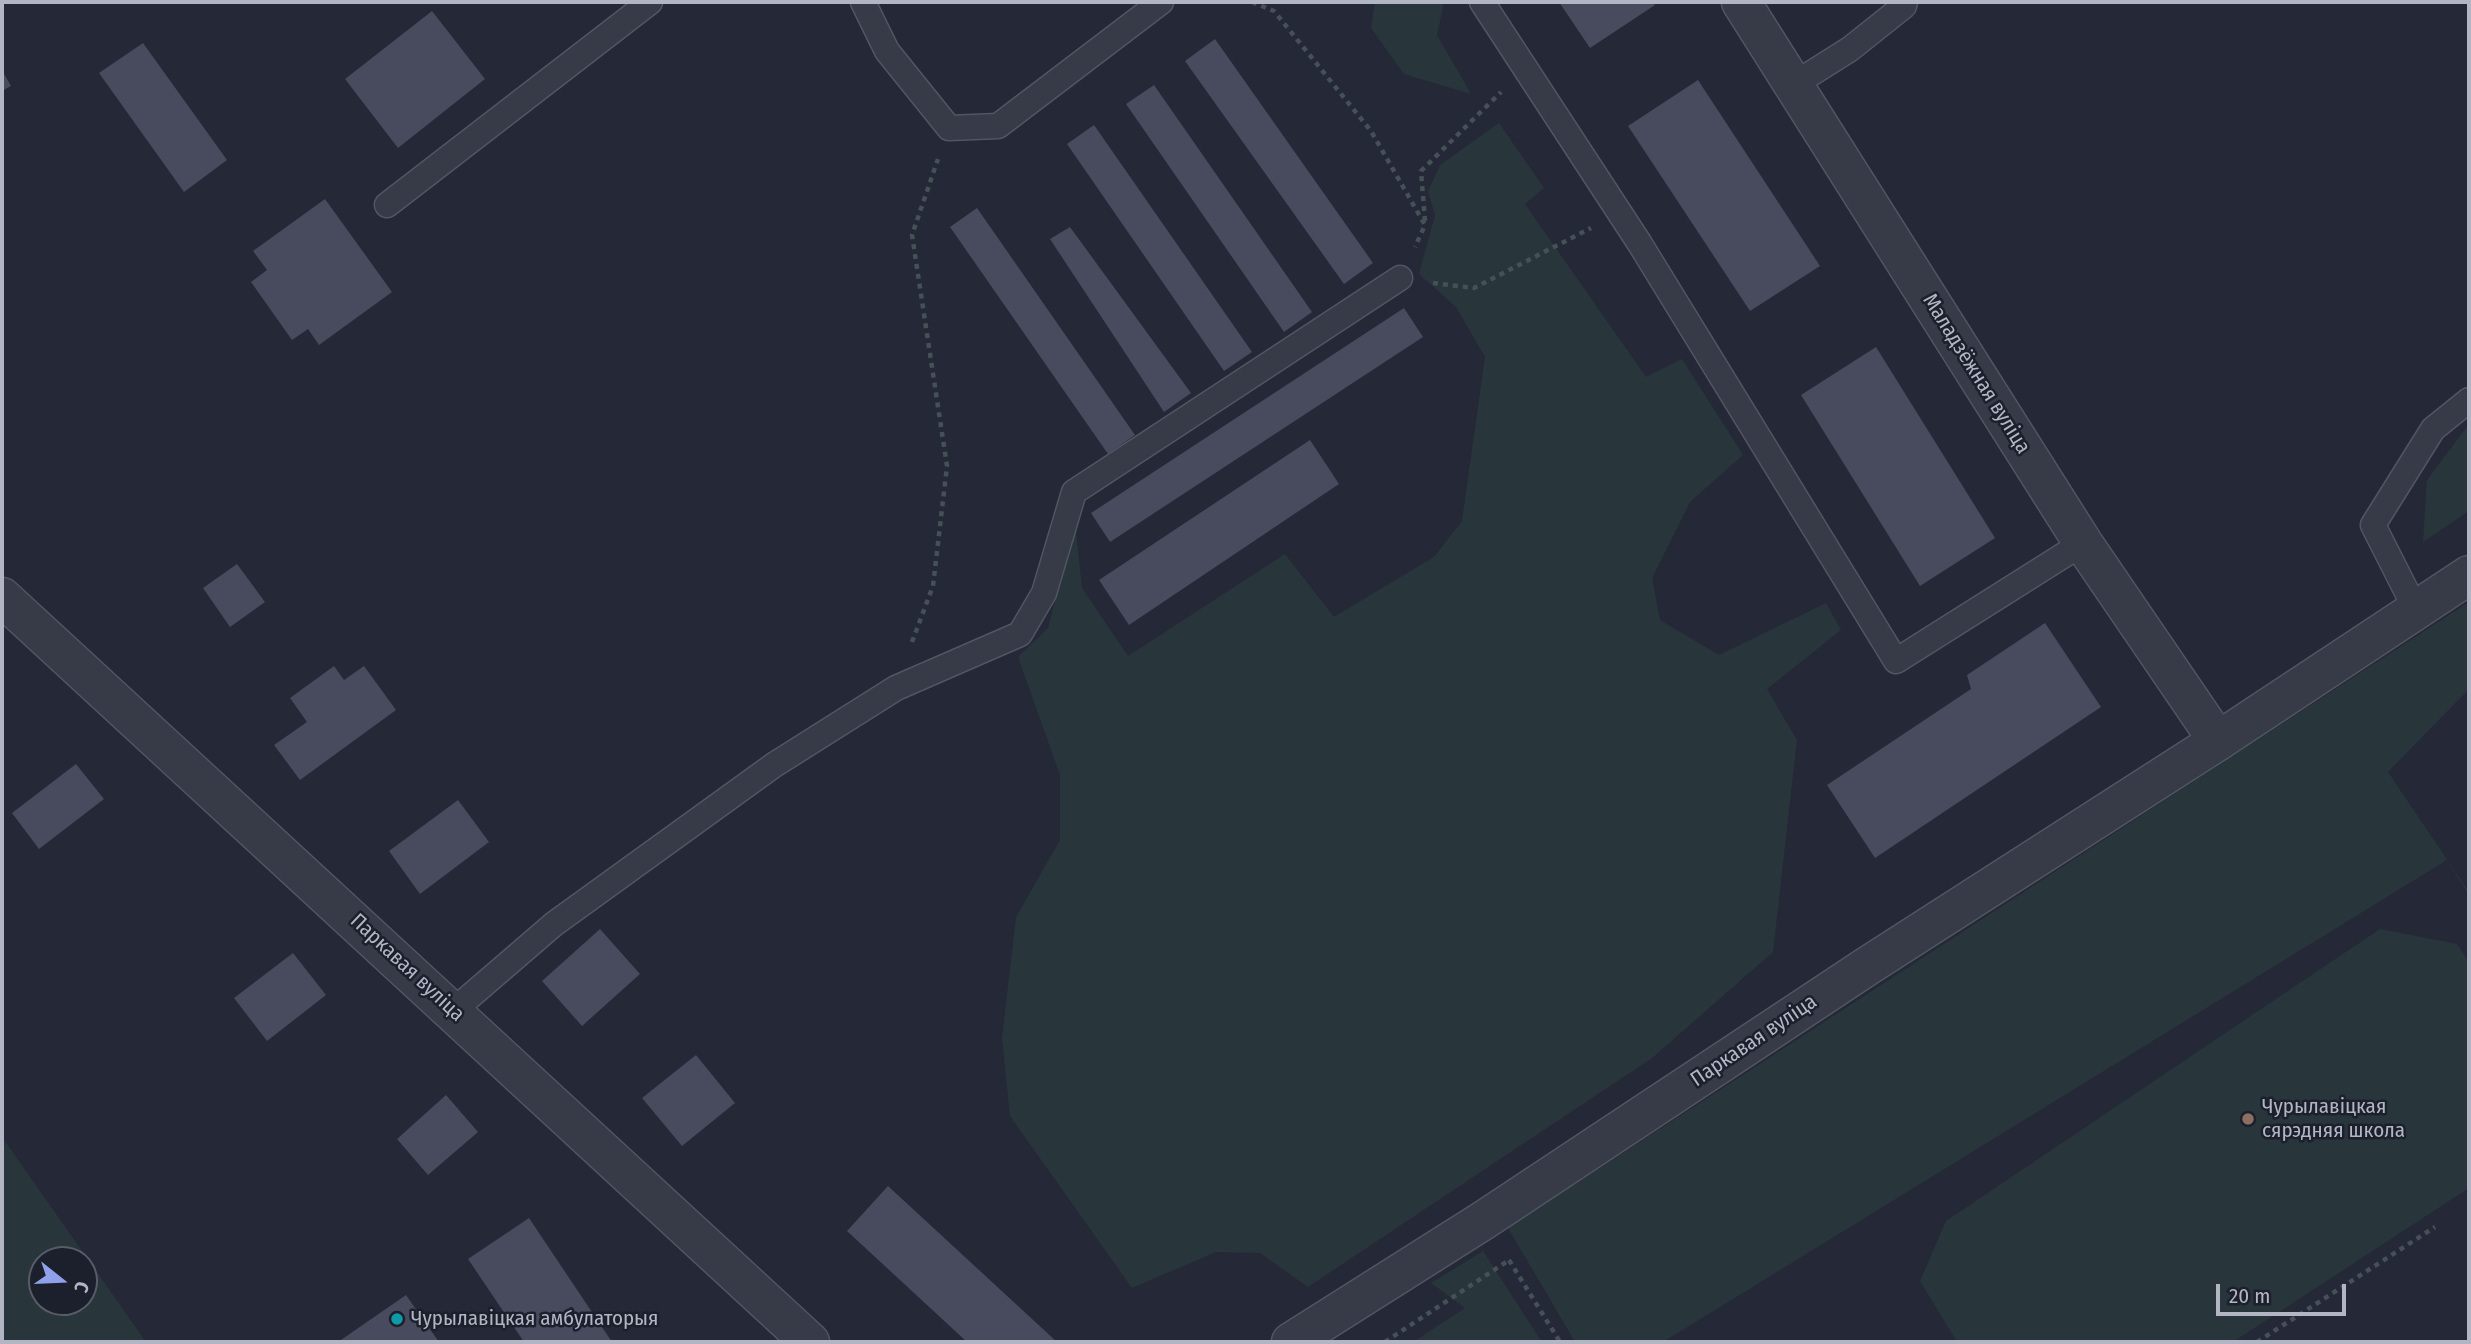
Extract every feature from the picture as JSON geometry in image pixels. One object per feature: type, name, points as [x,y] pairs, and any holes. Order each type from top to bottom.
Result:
[{"type":"street","name":"Маладзёжная вуліца","points":[[1741,2],[2083,543],[2218,741]]},
{"type":"street","name":"Паркавая вуліца","points":[[1291,1342],[1484,1220],[1869,965],[2218,741],[2469,575]]},
{"type":"street","name":"Паркавая вуліца","points":[[2,597],[453,1011],[805,1341]]},
{"type":"lane","points":[[387,205],[650,2]]},
{"type":"lane","points":[[863,2],[887,51],[948,128],[998,127],[1161,2]]},
{"type":"lane","points":[[1482,2],[1620,213],[1896,662],[2083,543]]},
{"type":"lane","points":[[1793,85],[1850,49],[1904,6],[1905,2]]},
{"type":"lane","points":[[453,1011],[554,923],[774,765],[896,688],[1020,635],[1044,593],[1074,492],[1399,278]]},
{"type":"lane","points":[[2416,610],[2373,525],[2433,429],[2469,400]]},
{"type":"path","points":[[1252,2],[1274,11],[1371,131],[1425,225]]},
{"type":"path","points":[[1525,67],[1421,171],[1425,225],[1399,278],[1474,288],[1620,213]]},
{"type":"path","points":[[896,688],[933,586],[947,466],[912,235],[948,128]]},
{"type":"path","points":[[1484,1220],[1560,1342]]},
{"type":"path","points":[[2257,1342],[2435,1227]]},
{"type":"path","points":[[1385,1342],[1509,1260]]},
{"type":"shaded area","points":[[1375,2],[1444,2],[1437,35],[1471,94],[1404,74],[1371,28]]},
{"type":"shaded area","points":[[1499,123],[1544,188],[1525,204],[1646,377],[1682,359],[1743,455],[1690,502],[1652,578],[1660,620],[1719,655],[1826,603],[1841,630],[1767,689],[1797,740],[1773,952],[1652,1058],[1308,1287],[1260,1253],[1216,1252],[1132,1288],[1010,1116],[1002,1038],[1016,917],[1060,840],[1060,775],[1018,657],[1048,628],[1075,522],[1082,588],[1128,656],[1285,554],[1334,617],[1434,557],[1462,521],[1485,357],[1456,307],[1419,274],[1435,215],[1428,192],[1440,165]]},
{"type":"shaded area","points":[[2469,424],[2469,511],[2423,542],[2427,480]]},
{"type":"shaded area","points":[[2469,602],[2469,689],[2388,772],[2469,892],[2469,895],[2447,860],[1663,1342],[1575,1342],[1508,1228]]},
{"type":"shaded area","name":"Чурылавіцкая сярэдняя школа","points":[[2380,929],[2457,944],[2469,962],[2469,1188],[2233,1342],[1957,1342],[1920,1281],[1946,1221]]},
{"type":"shaded area","points":[[2,1137],[79,1246],[28,1246],[28,1316],[98,1316],[98,1274],[146,1342],[2,1342]]},
{"type":"shaded area","points":[[1483,1251],[1542,1342],[1413,1342],[1465,1308],[1431,1283]]},
{"type":"building","points":[[1559,2],[1652,2],[1655,5],[1590,48]]},
{"type":"building","points":[[432,11],[485,79],[398,148],[345,79]]},
{"type":"building","points":[[1215,39],[1373,263],[1344,284],[1185,61]]},
{"type":"building","points":[[143,43],[227,160],[184,192],[99,73]]},
{"type":"building","points":[[2,70],[11,86],[2,91]]},
{"type":"building","points":[[1698,80],[1820,266],[1750,311],[1628,126]]},
{"type":"building","points":[[1154,85],[1312,312],[1284,332],[1126,104]]},
{"type":"building","points":[[1094,125],[1252,352],[1224,371],[1067,144]]},
{"type":"building","points":[[325,199],[392,292],[319,345],[308,329],[292,340],[251,282],[267,270],[253,251]]},
{"type":"building","points":[[977,208],[1135,435],[1108,454],[950,227]]},
{"type":"building","points":[[1070,227],[1191,393],[1164,412],[1050,239]]},
{"type":"building","points":[[1404,308],[1423,337],[1110,542],[1091,513]]},
{"type":"building","points":[[1876,347],[1995,538],[1920,586],[1801,395]]},
{"type":"building","points":[[1310,440],[1339,484],[1129,625],[1099,580]]},
{"type":"building","points":[[237,564],[265,602],[230,627],[203,588]]},
{"type":"building","points":[[2045,623],[2101,707],[1875,858],[1827,785],[1971,689],[1967,675]]},
{"type":"building","points":[[334,666],[344,680],[364,666],[396,710],[300,780],[274,745],[307,722],[290,698]]},
{"type":"building","points":[[76,764],[104,799],[39,849],[12,813]]},
{"type":"building","points":[[458,800],[489,842],[420,894],[389,851]]},
{"type":"building","points":[[600,929],[640,974],[582,1026],[542,981]]},
{"type":"building","points":[[293,953],[326,995],[267,1041],[234,998]]},
{"type":"building","points":[[696,1055],[735,1103],[682,1146],[642,1098]]},
{"type":"building","points":[[446,1095],[478,1132],[428,1175],[397,1139]]},
{"type":"building","points":[[888,1186],[1057,1342],[967,1342],[847,1231]]},
{"type":"building","points":[[529,1218],[612,1342],[524,1342],[468,1259]]},
{"type":"building","name":"Чурылавіцкая амбулаторыя","points":[[406,1295],[439,1342],[338,1342]]},
{"type":"place","name":"Чурылавіцкая сярэдняя школа","points":[[2248,1119]]},
{"type":"place","name":"Чурылавіцкая амбулаторыя","points":[[397,1319]]}]
